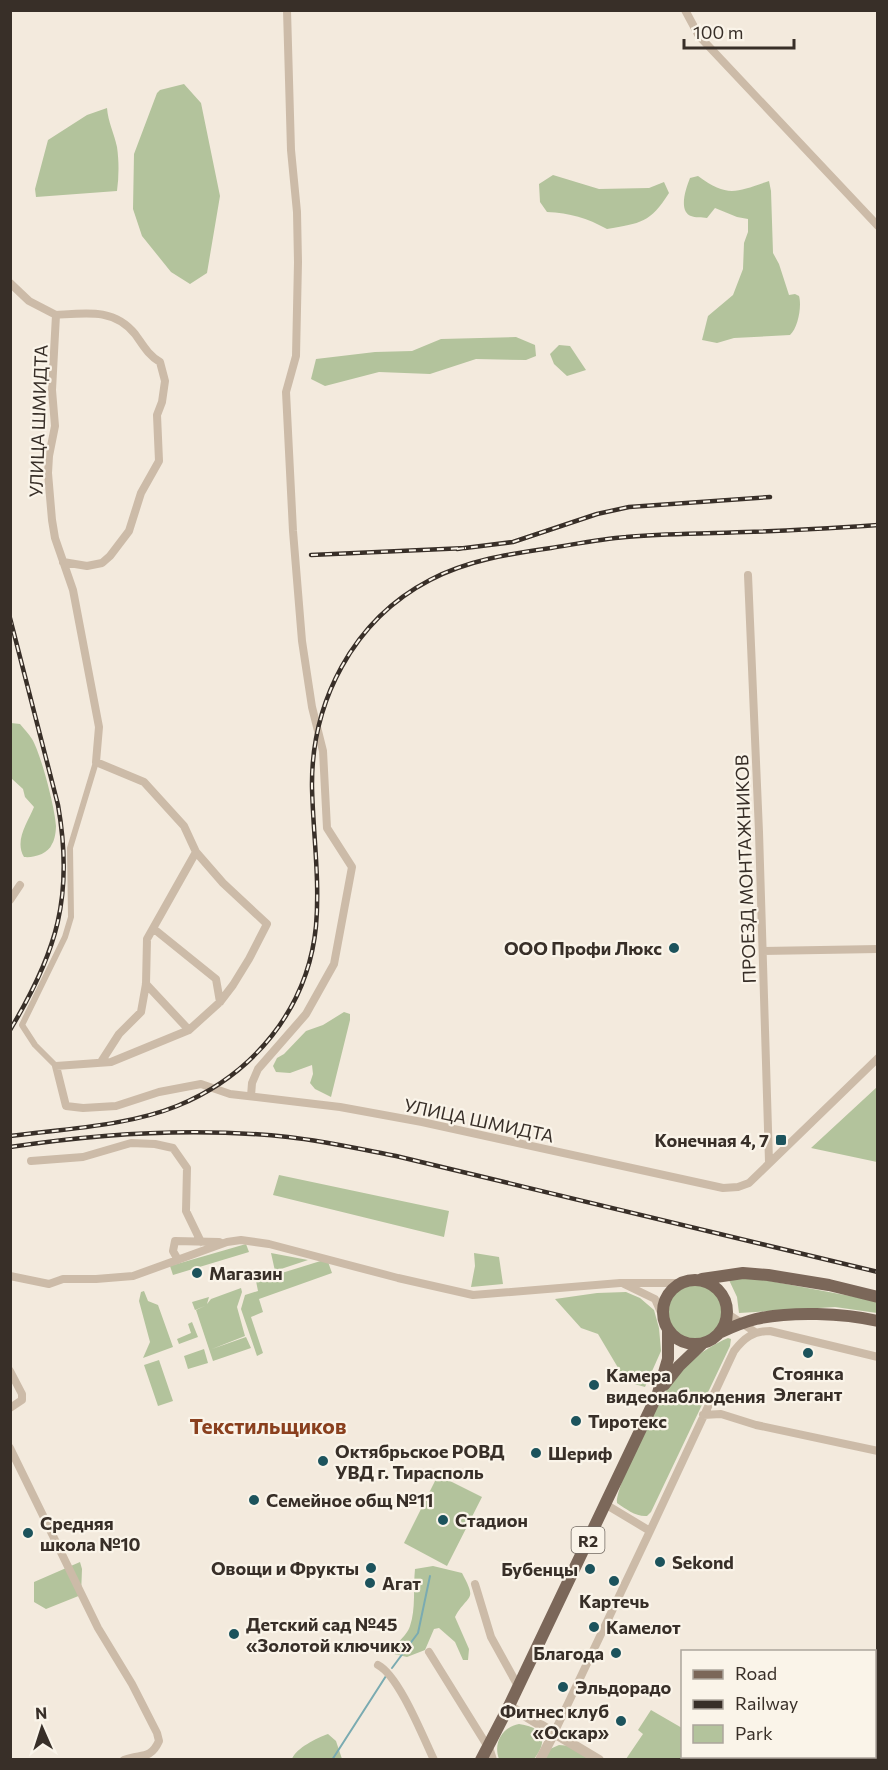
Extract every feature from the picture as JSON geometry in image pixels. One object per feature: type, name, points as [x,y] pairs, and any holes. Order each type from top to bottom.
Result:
[{"type":"main road","points":[[663,1317],[665,1298],[678,1283],[689,1279],[743,1273],[829,1285],[878,1297]]},
{"type":"main road","points":[[700,1279],[709,1282],[724,1295],[728,1314],[721,1332]]},
{"type":"main road","name":"R2","points":[[658,1393],[679,1365],[702,1344],[721,1332],[743,1323],[769,1317],[826,1314],[878,1321]]},
{"type":"main road","name":"R2","points":[[481,1760],[658,1393],[668,1359],[668,1330],[663,1317]]},
{"type":"main road","points":[[668,1330],[679,1340],[702,1344]]},
{"type":"street","points":[[251,1096],[252,1083],[258,1069],[306,1014],[334,964],[352,867],[327,828],[323,751],[312,707],[302,641],[296,564],[286,392],[296,356],[297,212],[291,150],[287,10]]},
{"type":"street","points":[[685,10],[699,36],[878,226]]},
{"type":"street","points":[[10,284],[30,301],[56,315],[81,313],[109,315],[126,324],[150,356],[160,362],[165,381],[162,402],[157,415],[159,461],[141,493],[129,531],[111,556],[102,563],[87,566],[63,562]]},
{"type":"street","name":"УЛИЦА ШМИДТА","points":[[56,315],[52,390],[55,426],[48,473],[52,520],[55,538],[73,590],[99,727],[96,762],[70,848],[71,917],[65,937],[22,1025],[35,1045],[56,1066],[66,1106],[83,1108],[116,1106],[159,1092],[201,1084],[230,1094],[340,1107],[422,1122],[723,1188],[738,1187],[749,1183],[769,1161],[878,1058]]},
{"type":"street","name":"ПРОЕЗД МОНТАЖНИКОВ","points":[[748,575],[769,1161]]},
{"type":"street","points":[[56,1066],[111,1062],[189,1030],[220,1002],[249,959],[267,924],[223,883],[196,852],[184,826],[144,782],[96,762]]},
{"type":"street","points":[[101,1062],[119,1034],[141,1012],[146,984],[147,939],[196,852]]},
{"type":"street","points":[[10,900],[20,885]]},
{"type":"street","points":[[153,929],[216,979],[220,1002]]},
{"type":"street","points":[[763,951],[878,949]]},
{"type":"street","points":[[146,984],[189,1030]]},
{"type":"street","points":[[31,1161],[83,1157],[131,1143],[155,1144],[173,1148],[187,1168],[186,1211],[201,1242]]},
{"type":"street","points":[[178,1260],[173,1251],[175,1241],[241,1240],[269,1244],[398,1278],[473,1294],[620,1282],[678,1283]]},
{"type":"street","points":[[10,1276],[49,1284],[63,1279],[133,1276],[227,1242]]},
{"type":"street","points":[[620,1282],[655,1299],[663,1317]]},
{"type":"street","points":[[728,1314],[755,1332]]},
{"type":"street","points":[[540,1760],[703,1415],[734,1351],[742,1341],[755,1332],[770,1331],[878,1357]]},
{"type":"street","points":[[10,1371],[22,1394],[22,1400],[10,1408]]},
{"type":"street","points":[[703,1415],[721,1414],[756,1425],[878,1451]]},
{"type":"street","points":[[10,1448],[98,1628],[132,1684],[159,1741],[148,1755],[124,1760]]},
{"type":"street","points":[[605,1504],[650,1531]]},
{"type":"street","points":[[475,1584],[491,1637],[518,1686]]},
{"type":"street","points":[[429,1652],[488,1747],[492,1760]]},
{"type":"street","points":[[378,1665],[391,1676],[434,1760]]},
{"type":"street","points":[[508,1706],[599,1760]]},
{"type":"green space","points":[[184,84],[201,103],[220,196],[207,273],[190,284],[171,272],[142,236],[133,209],[134,154],[157,93],[160,90]]},
{"type":"green space","points":[[107,108],[118,152],[117,191],[36,197],[35,189],[48,140],[87,115]]},
{"type":"green space","points":[[553,175],[599,189],[649,188],[664,182],[669,193],[656,210],[644,220],[607,229],[578,217],[547,212],[540,202],[539,184]]},
{"type":"green space","points":[[698,176],[717,188],[732,191],[769,181],[773,253],[789,295],[795,294],[800,300],[797,322],[790,335],[734,338],[717,343],[702,340],[708,316],[733,295],[743,269],[748,219],[715,208],[707,218],[693,217],[687,213],[684,199],[687,187],[690,178]]},
{"type":"green space","points":[[516,337],[535,345],[536,356],[526,360],[476,359],[430,374],[379,372],[325,386],[311,379],[316,359],[375,352],[412,351],[441,339]]},
{"type":"green space","points":[[559,345],[570,346],[586,370],[567,376],[554,364],[550,354]]},
{"type":"green space","points":[[11,723],[20,724],[36,746],[55,818],[53,842],[44,853],[32,857],[24,857],[21,851],[23,831],[34,807],[25,797],[23,789],[11,778]]},
{"type":"green space","points":[[344,1012],[350,1014],[350,1020],[331,1097],[315,1089],[310,1083],[313,1074],[312,1065],[290,1073],[276,1072],[273,1066],[277,1058],[284,1054],[306,1031],[323,1025]]},
{"type":"green space","points":[[877,1087],[877,1162],[811,1148]]},
{"type":"green space","points":[[279,1175],[449,1211],[444,1237],[273,1195]]},
{"type":"green space","points":[[246,1244],[249,1252],[173,1275],[170,1266]]},
{"type":"green space","points":[[271,1253],[308,1260],[275,1271]]},
{"type":"green space","points":[[474,1253],[499,1257],[503,1284],[471,1287],[475,1266]]},
{"type":"green space","points":[[327,1259],[332,1273],[259,1299],[263,1312],[251,1317],[263,1353],[257,1356],[241,1309],[245,1295],[258,1291],[256,1281]]},
{"type":"green space","points":[[743,1276],[877,1301],[877,1313],[835,1307],[739,1313],[737,1297],[729,1280]]},
{"type":"green space","points":[[690,1284],[700,1284],[715,1292],[721,1301],[723,1312],[721,1323],[715,1332],[700,1340],[690,1340],[679,1335],[672,1328],[667,1317],[667,1307],[672,1296],[679,1289]]},
{"type":"green space","points":[[241,1288],[242,1292],[237,1307],[245,1336],[212,1349],[246,1337],[251,1348],[213,1361],[196,1310],[205,1306],[195,1310],[192,1302],[209,1297],[207,1304],[211,1299]]},
{"type":"green space","points":[[144,1291],[148,1301],[158,1305],[173,1347],[143,1358],[150,1342],[139,1301],[141,1292]]},
{"type":"green space","points":[[626,1292],[640,1298],[654,1310],[659,1328],[661,1351],[645,1387],[620,1380],[617,1366],[598,1334],[581,1328],[555,1299],[597,1293]]},
{"type":"green space","points":[[192,1322],[198,1337],[179,1344],[177,1339],[191,1333],[188,1324]]},
{"type":"green space","points":[[728,1338],[731,1339],[730,1346],[651,1512],[647,1516],[631,1512],[617,1503],[618,1494],[646,1427],[662,1397],[689,1363],[698,1355]]},
{"type":"green space","points":[[204,1349],[208,1363],[188,1369],[184,1356]]},
{"type":"green space","points":[[159,1360],[173,1401],[158,1406],[144,1365]]},
{"type":"green space","name":"Стадион","points":[[438,1475],[482,1497],[447,1566],[404,1543]]},
{"type":"green space","points":[[80,1562],[81,1595],[46,1609],[34,1602],[34,1582]]},
{"type":"green space","points":[[433,1566],[462,1573],[469,1589],[469,1597],[455,1617],[469,1649],[468,1660],[463,1660],[455,1642],[439,1628],[434,1629],[425,1650],[407,1657],[394,1654],[396,1646],[408,1630],[412,1619],[415,1569]]},
{"type":"green space","points":[[651,1710],[681,1727],[681,1758],[697,1758],[626,1759],[643,1734],[638,1730]]},
{"type":"green space","points":[[519,1724],[538,1731],[542,1740],[539,1752],[534,1759],[499,1759],[497,1747],[500,1737],[508,1728]]},
{"type":"green space","points":[[328,1734],[336,1741],[342,1759],[292,1759],[302,1747]]},
{"type":"green space","points":[[559,1745],[571,1746],[593,1760],[545,1760],[550,1749]]},
{"type":"waterway","points":[[392,1668],[418,1633],[430,1576]]},
{"type":"waterway","points":[[332,1760],[386,1676]]},
{"type":"railway","points":[[457,549],[513,542],[597,514],[629,507],[770,497]]},
{"type":"railway","points":[[10,1136],[117,1122],[158,1113],[177,1106],[204,1093],[230,1076],[272,1036],[289,1011],[302,985],[311,956],[316,926],[317,874],[312,787],[319,724],[342,667],[359,641],[379,617],[403,597],[430,580],[459,567],[504,555],[598,540],[656,535],[878,525]]},
{"type":"railway","points":[[311,555],[466,548]]},
{"type":"railway","points":[[10,618],[58,805],[64,868],[58,922],[50,949],[40,975],[10,1030]]},
{"type":"railway","points":[[10,1147],[79,1138],[183,1132],[253,1134],[302,1139],[396,1156],[878,1272]]},
{"type":"place","name":"ООО Профи Люкс","points":[[674,948]]},
{"type":"place","name":"Конечная 4, 7","points":[[781,1140]]},
{"type":"place","name":"Магазин","points":[[197,1273]]},
{"type":"place","name":"Стоянка Элегант","points":[[808,1353]]},
{"type":"place","name":"Камера видеонаблюдения","points":[[594,1385]]},
{"type":"place","name":"Тиротекс","points":[[576,1421]]},
{"type":"place","name":"Шериф","points":[[536,1453]]},
{"type":"place","name":"Октябрьское РОВД УВД г. Тирасполь","points":[[323,1461]]},
{"type":"place","name":"Семейное общ №11","points":[[254,1500]]},
{"type":"place","name":"Стадион","points":[[443,1520]]},
{"type":"place","name":"Средняя школа №10","points":[[28,1533]]},
{"type":"place","name":"Sekond","points":[[660,1562]]},
{"type":"place","name":"Овощи и Фрукты","points":[[371,1568]]},
{"type":"place","name":"Бубенцы","points":[[590,1569]]},
{"type":"place","name":"Картечь","points":[[614,1581]]},
{"type":"place","name":"Агат","points":[[370,1583]]},
{"type":"place","name":"Камелот","points":[[594,1627]]},
{"type":"place","name":"Детский сад №45 «Золотой ключик»","points":[[234,1634]]},
{"type":"place","name":"Благода","points":[[616,1653]]},
{"type":"place","name":"Эльдорадо","points":[[563,1687]]},
{"type":"place","name":"Фитнес клуб «Оскар»","points":[[621,1721]]},
{"type":"district","name":"Текстильщиков","points":[[268,1425]]}]
